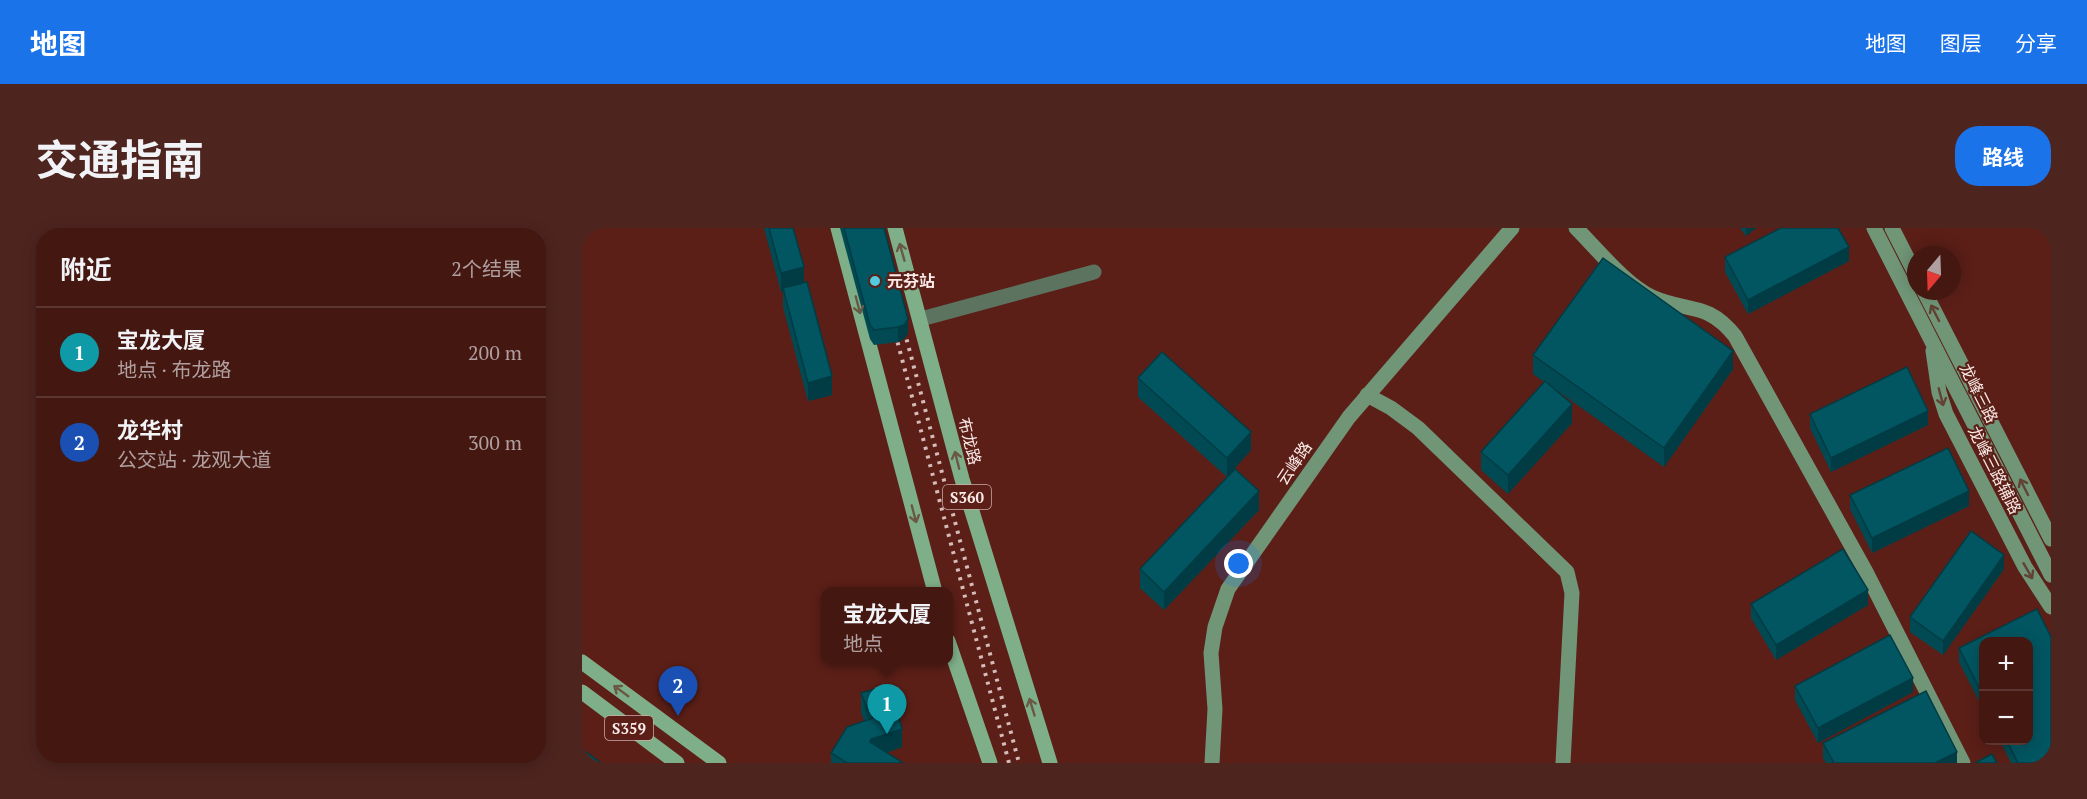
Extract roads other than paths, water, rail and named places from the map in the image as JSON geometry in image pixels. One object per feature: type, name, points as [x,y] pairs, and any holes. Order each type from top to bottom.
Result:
[{"type":"main road","points":[[838,228],[934,587]]},
{"type":"main road","name":"布龙路","points":[[895,228],[962,479],[1050,763]]},
{"type":"main road","points":[[953,655],[990,763]]},
{"type":"main road","name":"S359","points":[[582,662],[719,763]]},
{"type":"main road","name":"S359","points":[[582,692],[677,763]]},
{"type":"main road","points":[[983,763],[984,745]]},
{"type":"street","name":"云峰路","points":[[1212,763],[1215,709],[1211,653],[1215,627],[1228,589],[1367,395],[1512,228]]},
{"type":"street","points":[[1576,228],[1635,285],[1652,297],[1707,311],[1721,320],[1735,336],[1866,572],[1963,763]]},
{"type":"street","name":"龙峰三路","points":[[1874,228],[2051,575]]},
{"type":"street","points":[[1892,228],[1907,257]]},
{"type":"street","points":[[921,319],[1094,272]]},
{"type":"street","name":"龙峰三路","points":[[1929,300],[2051,539]]},
{"type":"street","name":"龙峰三路辅路","points":[[1932,339],[1939,392],[1946,414],[2025,567],[2051,607]]},
{"type":"street","points":[[1367,395],[1391,408],[1418,428],[1567,572],[1572,593],[1563,763]]},
{"type":"railway","points":[[902,322],[1019,763]]},
{"type":"railway","points":[[893,325],[1009,763]]},
{"type":"place","name":"元芬站","points":[[875,281]]},
{"type":"place","name":"龙华村","points":[[678,716]]},
{"type":"place","name":"宝龙大厦","points":[[887,734]]}]
